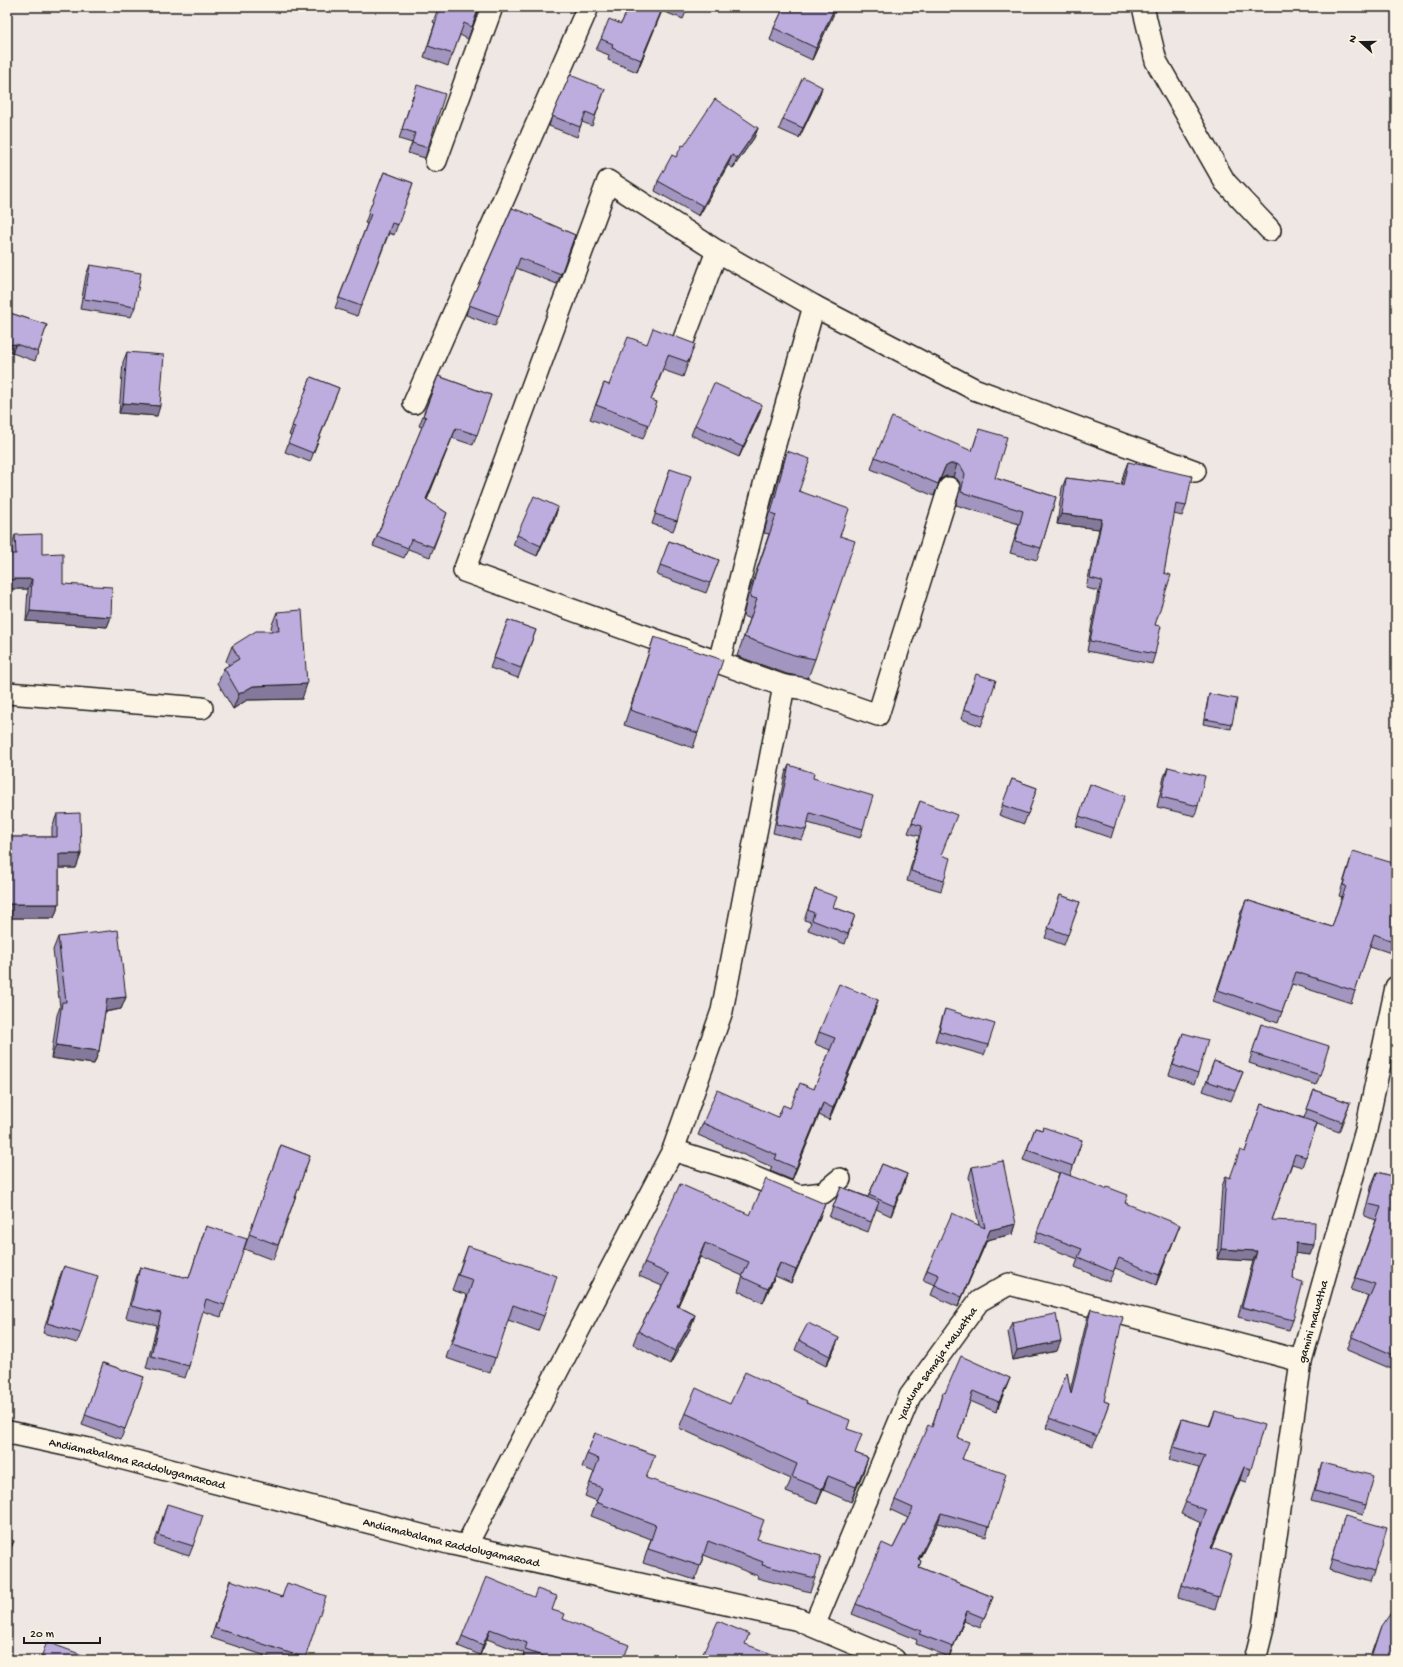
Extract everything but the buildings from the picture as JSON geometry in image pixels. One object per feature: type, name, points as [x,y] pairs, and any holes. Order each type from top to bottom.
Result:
[{"type":"street","points":[[436,161],[492,7]]},
{"type":"street","points":[[414,403],[588,7]]},
{"type":"street","points":[[1144,7],[1156,61],[1225,182],[1270,230]]},
{"type":"street","points":[[949,488],[878,715],[800,688],[784,686],[464,571],[608,181],[717,251],[814,306],[974,389],[1195,471]]},
{"type":"street","points":[[682,344],[717,251]]},
{"type":"street","points":[[718,662],[768,469],[814,306]]},
{"type":"street","points":[[466,1546],[673,1150],[722,1011],[784,686]]},
{"type":"street","points":[[7,692],[202,708]]},
{"type":"street","name":"gamini mawatha","points":[[1255,1660],[1263,1628],[1301,1361],[1366,1130],[1396,987]]},
{"type":"street","points":[[673,1150],[739,1171],[799,1196],[823,1193],[840,1179]]},
{"type":"street","name":"Yawwna samaja Mawatha","points":[[814,1626],[910,1396],[979,1301],[1009,1284],[1301,1361]]},
{"type":"street","name":"Andiamabalama RaddolugamaRoad","points":[[7,1432],[91,1450],[466,1546],[797,1619],[894,1660]]}]
